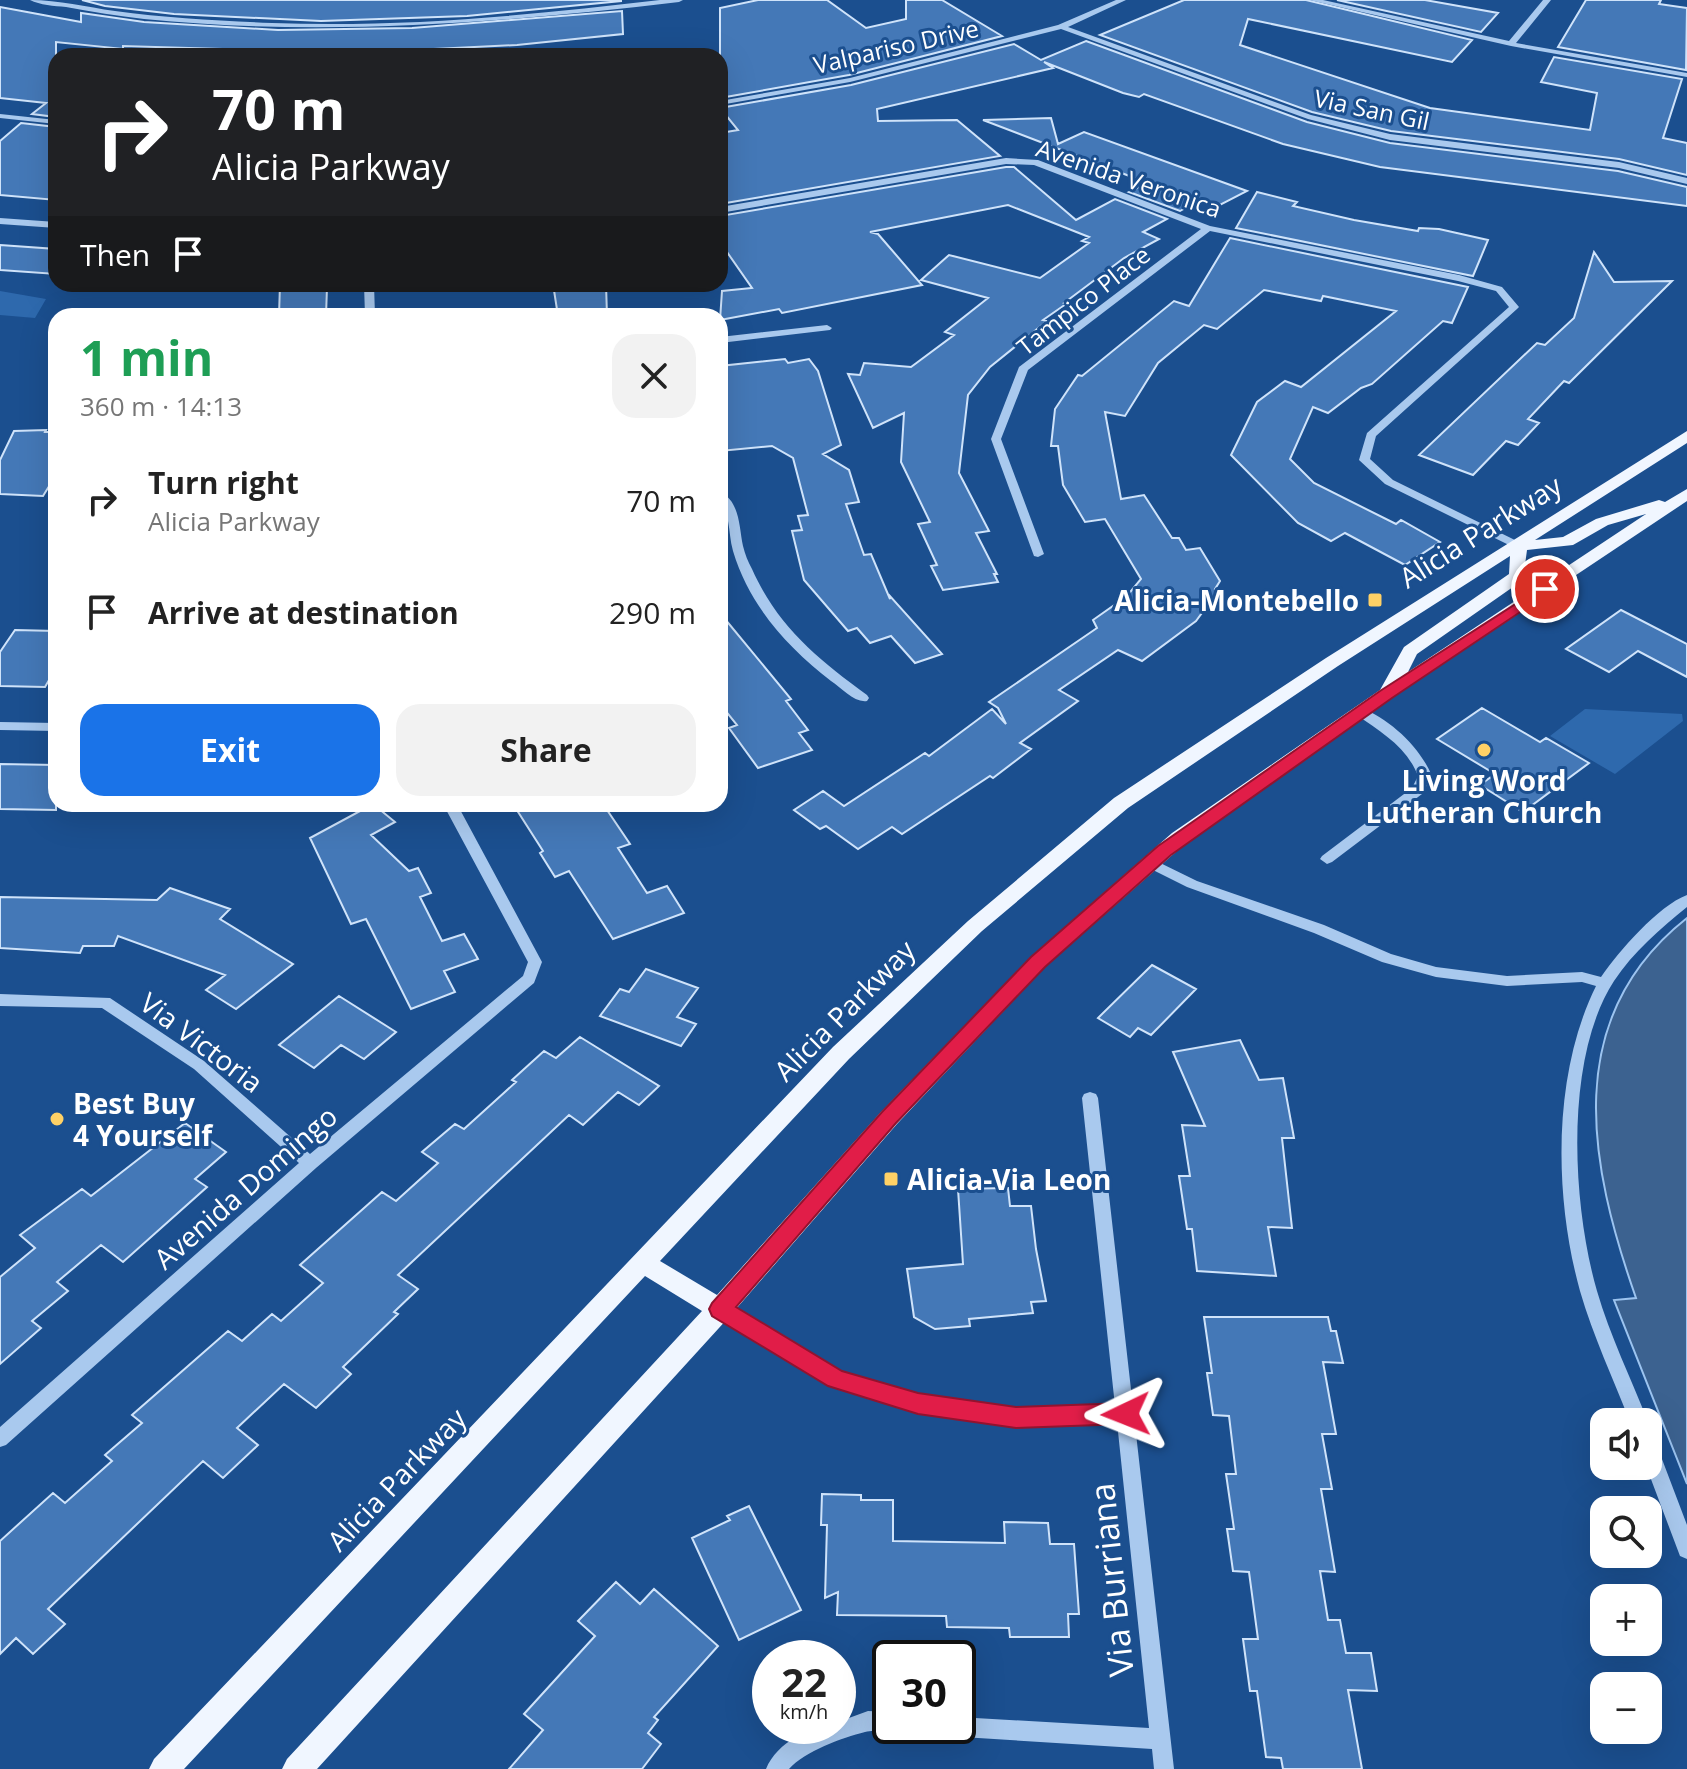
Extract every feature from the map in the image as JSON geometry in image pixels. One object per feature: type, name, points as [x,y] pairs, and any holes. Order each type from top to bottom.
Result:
[{"type":"main road","name":"Alicia Parkway","points":[[164,1769],[645,1264],[841,1053],[975,926],[1121,803],[1332,662],[1519,546],[1687,436]]},
{"type":"main road","points":[[1386,694],[1410,651],[1517,576],[1519,546],[1567,542],[1602,522],[1683,497]]},
{"type":"main road","points":[[297,1769],[720,1309],[889,1118],[1017,984],[1179,838],[1386,694],[1683,497]]},
{"type":"main road","points":[[645,1264],[720,1309]]},
{"type":"street","points":[[34,0],[135,16],[249,24],[355,24],[511,17],[679,0]]},
{"type":"street","name":"Valpariso Drive","points":[[728,102],[850,80],[1061,27],[1122,0]]},
{"type":"street","points":[[1313,0],[1511,44],[1687,75]]},
{"type":"street","points":[[1511,44],[1547,0]]},
{"type":"street","name":"Via San Gil","points":[[1061,27],[1308,117],[1390,137],[1619,165],[1687,181]]},
{"type":"street","points":[[0,116],[48,121]]},
{"type":"street","name":"Avenida Veronica","points":[[728,209],[1006,161],[1035,162],[1208,228],[1459,278],[1499,289],[1514,307],[1371,435],[1364,460],[1389,482],[1519,546]]},
{"type":"street","points":[[0,221],[48,224]]},
{"type":"street","name":"Tampico Place","points":[[1038,554],[996,439],[1023,369],[1208,228]]},
{"type":"street","points":[[728,339],[827,328]]},
{"type":"street","points":[[728,505],[733,512],[738,551],[756,591],[772,615],[817,664],[863,698]]},
{"type":"street","points":[[1327,859],[1417,791],[1425,776],[1422,763],[1402,743],[1361,712]]},
{"type":"street","points":[[0,726],[48,727]]},
{"type":"street","name":"Avenida Domingo","points":[[0,1439],[310,1163],[529,979],[535,962],[454,812]]},
{"type":"street","points":[[1150,863],[1192,884],[1319,929],[1387,958],[1436,972],[1507,981],[1582,977],[1604,983]]},
{"type":"street","points":[[1634,1408],[1584,1277],[1575,1233],[1571,1147],[1574,1072],[1587,1021],[1604,983],[1628,951],[1687,900]]},
{"type":"street","name":"Via Victoria","points":[[0,1000],[105,1002],[199,1065],[310,1163]]},
{"type":"street","name":"Via Burriana","points":[[1090,1098],[1164,1769]]},
{"type":"street","points":[[720,1309],[836,1379],[918,1404],[1016,1417],[1126,1414]]},
{"type":"street","points":[[1661,1480],[1687,1550]]},
{"type":"street","points":[[776,1769],[793,1749],[872,1721]]},
{"type":"street","points":[[976,1728],[1160,1739]]},
{"type":"shaded area","points":[[0,291],[46,299],[35,318],[0,315]]},
{"type":"shaded area","points":[[1585,709],[1682,714],[1683,721],[1615,774],[1550,736]]},
{"type":"shaded area","points":[[1687,918],[1687,1484],[1662,1421],[1662,1408],[1657,1408],[1614,1300],[1636,1298],[1606,1196],[1598,1145],[1596,1095],[1603,1047],[1619,1001],[1646,958]]},
{"type":"building","points":[[82,0],[621,1],[467,16],[321,21],[174,14],[105,6]]},
{"type":"building","points":[[758,0],[827,0],[866,28],[906,19],[906,0],[942,0],[1002,36],[849,75],[728,97],[728,48],[720,48],[720,8]]},
{"type":"building","points":[[1184,0],[1306,0],[1472,40],[1452,62],[1248,19],[1240,45],[1430,108],[1590,130],[1597,93],[1541,82],[1554,57],[1682,79],[1663,138],[1687,143],[1687,175],[1619,159],[1391,131],[1312,112],[1100,35]]},
{"type":"building","points":[[1337,0],[1425,0],[1498,13],[1481,32]]},
{"type":"building","points":[[1586,0],[1661,0],[1659,4],[1687,8],[1686,70],[1558,47]]},
{"type":"building","points":[[0,7],[81,22],[81,13],[144,22],[278,30],[412,28],[622,11],[623,34],[517,45],[455,48],[113,48],[56,42],[56,48],[48,48],[48,116],[32,114],[46,103],[0,98]]},
{"type":"building","points":[[1086,41],[1307,122],[1390,143],[1618,171],[1687,187],[1687,206],[1380,167],[1283,144],[1144,94],[1139,97],[1123,93],[1044,62],[1053,68],[877,109],[878,121],[957,120],[1000,156],[728,203],[728,132],[738,130],[728,118],[728,107],[851,85],[1014,44],[1041,60]]},
{"type":"building","points":[[1051,118],[1058,144],[1084,132],[1247,191],[1216,207],[1198,201],[1180,211],[1129,192],[1145,184],[1132,177],[983,120]]},
{"type":"building","points":[[21,123],[48,126],[48,199],[0,195],[0,141]]},
{"type":"building","points":[[1014,167],[1076,220],[1115,199],[1167,219],[1143,232],[1159,239],[1124,258],[1043,320],[1047,321],[990,367],[968,395],[959,473],[989,531],[976,533],[998,582],[943,590],[931,566],[937,565],[918,524],[930,522],[901,462],[904,413],[873,428],[848,374],[860,375],[864,363],[911,367],[954,335],[945,332],[988,298],[921,280],[949,255],[1040,278],[1089,243],[1082,241],[1089,237],[1008,205],[870,232],[878,234],[922,285],[782,313],[779,309],[728,319],[728,308],[721,308],[722,292],[752,288],[728,254],[728,215]]},
{"type":"building","points":[[1257,192],[1297,202],[1293,206],[1354,220],[1418,231],[1419,228],[1439,229],[1488,240],[1473,276],[1236,228]]},
{"type":"building","points":[[1230,238],[1468,287],[1452,323],[1443,321],[1372,384],[1361,388],[1328,413],[1313,407],[1290,459],[1314,483],[1396,524],[1401,520],[1440,542],[1405,565],[1345,533],[1331,541],[1298,523],[1231,455],[1257,402],[1285,381],[1301,387],[1396,311],[1323,296],[1321,301],[1264,290],[1217,329],[1204,325],[1158,363],[1125,416],[1105,412],[1121,499],[1144,495],[1172,538],[1179,538],[1186,550],[1200,548],[1220,581],[1215,589],[1218,591],[1196,621],[1142,661],[1118,650],[1059,690],[1078,701],[1020,743],[1031,749],[993,778],[990,776],[902,834],[892,827],[858,849],[826,826],[820,829],[794,810],[823,791],[844,806],[925,753],[929,756],[992,709],[1006,724],[998,708],[989,702],[1097,628],[1093,620],[1127,596],[1141,579],[1105,519],[1085,522],[1063,485],[1058,446],[1051,446],[1055,409],[1078,375],[1082,376],[1174,301],[1189,306]]},
{"type":"building","points":[[0,245],[48,248],[48,273],[0,270]]},
{"type":"building","points":[[1594,252],[1614,282],[1672,281],[1569,383],[1564,381],[1528,419],[1539,423],[1518,445],[1506,441],[1473,475],[1419,455],[1537,343],[1545,345],[1574,318]]},
{"type":"building","points":[[280,292],[327,292],[326,308],[279,308]]},
{"type":"building","points":[[554,292],[606,292],[607,308],[557,308]]},
{"type":"building","points":[[785,359],[788,363],[809,359],[818,371],[841,445],[823,454],[849,470],[859,502],[846,504],[864,555],[871,554],[890,599],[890,596],[942,654],[915,663],[891,636],[870,643],[857,628],[848,631],[804,580],[792,531],[802,530],[798,516],[808,515],[793,458],[772,446],[728,450],[728,365]]},
{"type":"building","points":[[14,431],[48,432],[48,488],[43,496],[0,494],[0,460]]},
{"type":"building","points":[[1621,610],[1687,644],[1687,677],[1638,651],[1609,672],[1566,649]]},
{"type":"building","points":[[728,623],[791,699],[786,701],[808,730],[799,733],[812,750],[758,768],[729,728],[737,725],[728,714]]},
{"type":"building","points":[[15,630],[48,631],[48,682],[45,687],[0,686],[0,652]]},
{"type":"building","name":"Living Word Lutheran Church","points":[[1482,708],[1540,742],[1546,738],[1589,763],[1523,812],[1480,785],[1495,774],[1437,739]]},
{"type":"building","points":[[0,764],[48,765],[48,810],[0,809]]},
{"type":"building","points":[[358,812],[383,812],[395,822],[371,835],[409,871],[418,868],[431,893],[420,897],[442,941],[464,934],[478,959],[444,971],[455,992],[411,1009],[366,919],[351,924],[310,838]]},
{"type":"building","points":[[518,812],[608,812],[630,844],[618,848],[647,893],[667,886],[684,913],[613,939],[569,871],[555,877],[540,853],[543,851]]},
{"type":"building","points":[[170,888],[230,909],[220,919],[293,964],[236,1009],[206,990],[225,975],[118,936],[114,946],[83,946],[80,953],[0,948],[0,897],[157,900]]},
{"type":"building","points":[[1152,965],[1196,989],[1151,1035],[1138,1028],[1130,1037],[1098,1018]]},
{"type":"building","points":[[646,969],[698,988],[677,1017],[696,1024],[681,1046],[600,1016],[620,989],[629,992]]},
{"type":"building","points":[[339,996],[396,1032],[364,1059],[341,1045],[314,1068],[279,1045]]},
{"type":"building","points":[[580,1037],[659,1086],[639,1105],[618,1092],[583,1125],[569,1115],[398,1275],[418,1289],[394,1312],[398,1314],[343,1367],[351,1374],[316,1408],[284,1384],[237,1428],[258,1445],[223,1478],[203,1461],[48,1609],[65,1624],[33,1654],[16,1638],[0,1654],[0,1541],[53,1493],[65,1503],[112,1461],[105,1455],[142,1423],[132,1415],[228,1331],[242,1341],[272,1314],[281,1321],[323,1283],[300,1265],[382,1192],[396,1201],[438,1163],[422,1152],[455,1124],[464,1129],[516,1082],[512,1080],[544,1051],[556,1058]]},
{"type":"building","points":[[1240,1040],[1259,1080],[1283,1078],[1294,1138],[1282,1138],[1292,1228],[1268,1227],[1276,1276],[1197,1271],[1192,1229],[1187,1229],[1179,1176],[1190,1176],[1182,1125],[1205,1126],[1173,1052]]},
{"type":"building","points":[[185,1123],[226,1152],[195,1179],[207,1187],[123,1262],[101,1245],[57,1282],[68,1291],[32,1321],[41,1328],[0,1364],[0,1277],[35,1248],[20,1235],[82,1189],[91,1196]]},
{"type":"building","points":[[1008,1188],[1010,1206],[1031,1206],[1046,1301],[1031,1302],[1033,1313],[969,1319],[970,1326],[935,1329],[914,1317],[907,1269],[963,1264],[958,1189]]},
{"type":"building","points":[[1204,1317],[1328,1317],[1331,1331],[1336,1331],[1343,1363],[1323,1362],[1336,1434],[1322,1434],[1332,1489],[1321,1489],[1335,1572],[1320,1571],[1328,1620],[1340,1620],[1346,1653],[1371,1653],[1377,1691],[1348,1690],[1362,1769],[1283,1769],[1281,1758],[1266,1757],[1257,1691],[1250,1691],[1243,1639],[1258,1639],[1249,1572],[1233,1571],[1227,1529],[1234,1529],[1226,1474],[1236,1474],[1229,1416],[1213,1415],[1207,1373],[1212,1373]]},
{"type":"building","points":[[822,1494],[861,1495],[861,1500],[893,1500],[893,1541],[1005,1543],[1004,1522],[1048,1523],[1050,1544],[1074,1544],[1079,1614],[1068,1614],[1069,1637],[1010,1637],[1009,1628],[947,1627],[946,1616],[837,1615],[838,1592],[825,1598],[827,1525],[821,1525]]},
{"type":"building","points":[[749,1506],[801,1610],[739,1640],[692,1538],[730,1520],[727,1516]]},
{"type":"building","points":[[616,1582],[640,1604],[654,1589],[718,1646],[654,1717],[658,1720],[648,1733],[661,1744],[642,1769],[509,1769],[543,1730],[524,1714],[595,1636],[578,1621]]},
{"type":"place","name":"Alicia-Montebello","points":[[1375,600]]},
{"type":"place","name":"Living Word Lutheran Church","points":[[1484,750]]},
{"type":"place","name":"Best Buy 4 Yourself","points":[[57,1119]]},
{"type":"place","name":"Alicia-Via Leon","points":[[891,1179]]},
{"type":"route","points":[[1126,1414],[1016,1417],[918,1404],[836,1379],[720,1309],[889,1118],[1038,962],[1164,850],[1386,694],[1545,589]]}]
